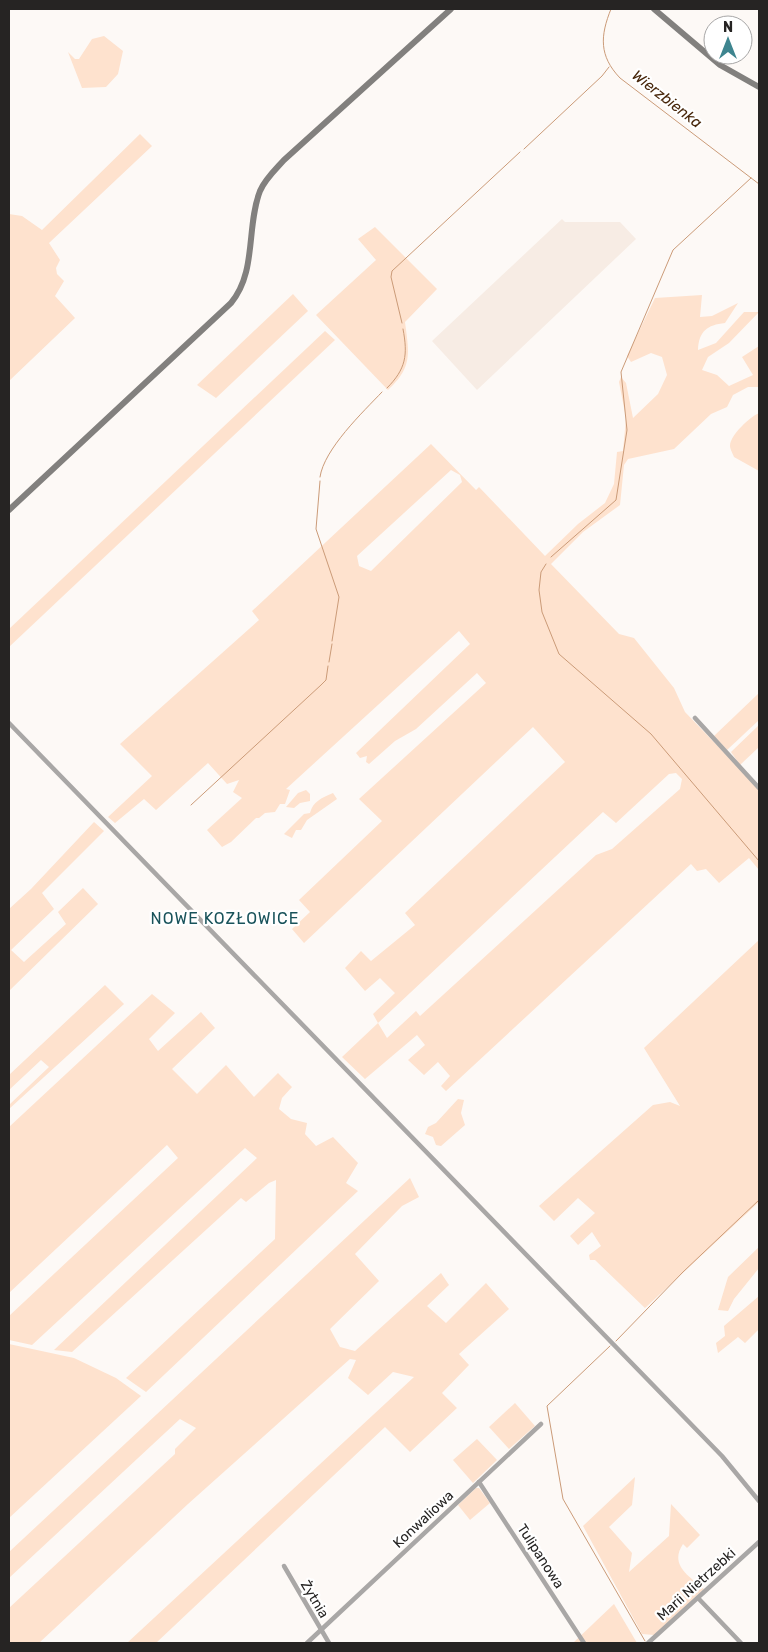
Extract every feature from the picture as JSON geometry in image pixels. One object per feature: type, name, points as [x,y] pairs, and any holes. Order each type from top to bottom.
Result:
[{"type":"street","points":[[9,510],[231,303],[237,296],[244,280],[257,203],[264,181],[284,160],[451,9]]},
{"type":"street","points":[[654,9],[720,65],[759,88]]},
{"type":"street","points":[[695,718],[759,788]]},
{"type":"street","points":[[9,723],[722,1456],[759,1501]]},
{"type":"street","name":"Konwaliowa","points":[[306,1643],[541,1424]]},
{"type":"street","name":"Tulipanowa","points":[[479,1482],[584,1643]]},
{"type":"street","name":"Marii Nietrzebki","points":[[648,1643],[759,1542]]},
{"type":"street","name":"Żytnia","points":[[284,1566],[329,1643]]},
{"type":"street","points":[[698,1598],[741,1643]]},
{"type":"shaded area","points":[[104,36],[123,51],[118,74],[106,87],[82,88],[68,52],[75,59],[79,59],[92,39]]},
{"type":"shaded area","points":[[140,134],[152,146],[49,243],[60,260],[56,268],[57,274],[64,281],[55,296],[75,318],[9,381],[9,214],[22,216],[42,230]]},
{"type":"shaded area","points":[[562,219],[565,222],[620,222],[636,239],[477,390],[432,341]]},
{"type":"shaded area","points":[[375,227],[437,289],[405,322],[408,351],[405,367],[402,374],[388,390],[316,315],[376,260],[358,239]]},
{"type":"shaded area","points":[[293,294],[308,311],[216,398],[197,385]]},
{"type":"shaded area","points":[[702,295],[700,317],[712,316],[738,303],[725,323],[713,325],[705,330],[700,338],[698,350],[716,343],[744,312],[759,312],[729,343],[708,357],[702,370],[717,375],[729,386],[753,375],[742,357],[759,346],[759,387],[748,387],[733,395],[727,407],[711,414],[674,449],[628,459],[624,465],[620,505],[583,532],[551,564],[619,634],[634,638],[674,688],[685,712],[759,789],[759,870],[749,858],[719,883],[706,869],[697,871],[691,864],[446,1091],[441,1086],[450,1076],[438,1062],[424,1075],[408,1060],[425,1045],[417,1035],[365,1079],[342,1057],[378,1023],[373,1014],[395,993],[380,978],[365,991],[345,968],[361,951],[371,961],[415,925],[405,913],[565,762],[533,727],[304,943],[292,929],[310,912],[299,900],[382,821],[359,799],[486,683],[477,673],[416,729],[395,741],[369,764],[366,762],[367,756],[360,758],[356,753],[470,644],[459,631],[286,789],[290,790],[285,804],[280,804],[275,812],[265,813],[256,818],[231,842],[222,847],[207,830],[242,798],[233,792],[239,780],[227,784],[208,763],[156,810],[144,799],[115,823],[108,817],[152,776],[120,744],[259,620],[252,611],[431,444],[476,490],[479,487],[545,556],[578,524],[605,503],[614,484],[617,452],[623,451],[626,418],[619,382],[621,377],[626,383],[633,418],[658,394],[667,375],[662,357],[651,353],[631,362],[627,356],[655,298]],"holes":[[[451,470],[460,475],[462,482],[371,571],[359,566],[357,556]],[[676,773],[682,779],[680,789],[612,849],[596,855],[420,1016],[416,1011],[387,1038],[378,1023],[603,812],[616,823],[669,774]]]},
{"type":"shaded area","points":[[325,331],[335,340],[9,647],[9,629]]},
{"type":"shaded area","points":[[759,413],[759,471],[734,457],[730,446],[737,432],[746,422]]},
{"type":"shaded area","points":[[759,693],[759,720],[727,750],[714,736]]},
{"type":"shaded area","points":[[759,725],[759,747],[740,765],[731,752]]},
{"type":"shaded area","points":[[306,790],[310,794],[310,801],[300,803],[294,808],[286,807],[298,793]]},
{"type":"shaded area","points":[[333,793],[337,799],[307,820],[301,830],[296,830],[292,838],[284,834],[304,814],[310,813],[316,803]]},
{"type":"shaded area","points":[[94,822],[104,831],[42,893],[54,909],[11,950],[24,962],[66,924],[58,912],[83,888],[98,904],[9,991],[9,909],[31,889]]},
{"type":"shaded area","points":[[759,940],[759,1202],[645,1308],[595,1260],[590,1260],[589,1255],[601,1246],[592,1232],[578,1245],[570,1236],[595,1213],[578,1198],[554,1221],[539,1206],[653,1105],[670,1102],[680,1106],[644,1048]]},
{"type":"shaded area","points":[[105,985],[124,1004],[9,1109],[9,1105],[49,1067],[41,1060],[9,1090],[9,1075]]},
{"type":"shaded area","points":[[152,994],[175,1013],[149,1039],[158,1051],[201,1012],[215,1028],[172,1069],[197,1094],[226,1065],[254,1097],[278,1073],[292,1087],[282,1098],[279,1109],[291,1119],[307,1123],[305,1134],[316,1146],[333,1137],[358,1163],[346,1183],[358,1191],[146,1392],[126,1378],[275,1239],[276,1180],[269,1183],[246,1202],[241,1198],[72,1352],[54,1350],[257,1158],[245,1148],[32,1345],[9,1340],[9,1316],[178,1158],[167,1145],[9,1293],[9,1127]]},
{"type":"shaded area","points":[[458,1099],[464,1100],[461,1113],[465,1125],[441,1146],[436,1145],[433,1137],[425,1134],[428,1127],[436,1123]]},
{"type":"shaded area","points":[[410,1178],[419,1197],[402,1206],[355,1254],[379,1281],[330,1329],[340,1347],[355,1351],[441,1273],[449,1285],[427,1306],[446,1323],[486,1283],[509,1309],[459,1354],[469,1365],[442,1393],[457,1408],[410,1452],[385,1427],[156,1643],[127,1643],[414,1377],[393,1372],[368,1395],[348,1378],[356,1360],[350,1359],[188,1504],[39,1643],[9,1643],[9,1608],[175,1454],[175,1449],[196,1428],[180,1419],[9,1578],[9,1552]]},
{"type":"shaded area","points":[[759,1247],[759,1268],[734,1299],[728,1311],[718,1310],[728,1277]]},
{"type":"shaded area","points":[[759,1296],[759,1329],[745,1343],[738,1337],[718,1353],[716,1343],[725,1336],[724,1326]]},
{"type":"shaded area","points":[[9,1344],[74,1358],[116,1378],[141,1396],[9,1518]]},
{"type":"shaded area","points":[[515,1403],[535,1426],[509,1449],[489,1427]]},
{"type":"shaded area","points":[[477,1439],[497,1460],[473,1483],[453,1460]]},
{"type":"shaded area","points":[[635,1477],[632,1505],[609,1527],[632,1553],[629,1572],[669,1536],[671,1504],[700,1535],[687,1548],[683,1544],[678,1558],[687,1575],[704,1589],[654,1635],[642,1634],[583,1526]]},
{"type":"shaded area","points":[[476,1488],[479,1488],[490,1503],[470,1520],[458,1505]]},
{"type":"shaded area","points":[[614,1604],[637,1643],[573,1643]]},
{"type":"waterway","name":"Wierzbienka","points":[[611,9],[603,37],[605,54],[613,70],[620,78],[759,184]]},
{"type":"waterway","points":[[524,149],[602,76],[609,67]]},
{"type":"waterway","points":[[402,323],[391,277],[392,271],[520,152]]},
{"type":"waterway","points":[[551,557],[616,500],[627,430],[621,372],[673,250],[751,178]]},
{"type":"waterway","points":[[387,388],[402,368],[404,361],[403,329]]},
{"type":"waterway","points":[[320,477],[323,466],[336,443],[382,392]]},
{"type":"waterway","points":[[320,481],[316,529],[339,597],[332,641]]},
{"type":"waterway","points":[[546,564],[541,572],[539,590],[542,612],[559,654],[651,734],[759,861]]},
{"type":"waterway","points":[[329,662],[332,644]]},
{"type":"waterway","points":[[191,805],[326,680],[328,666]]},
{"type":"waterway","points":[[616,1341],[683,1272],[759,1200]]},
{"type":"waterway","points":[[610,1346],[547,1406],[563,1499],[645,1641]]},
{"type":"district","name":"NOWE KOZŁOWICE","points":[[225,918]]}]
